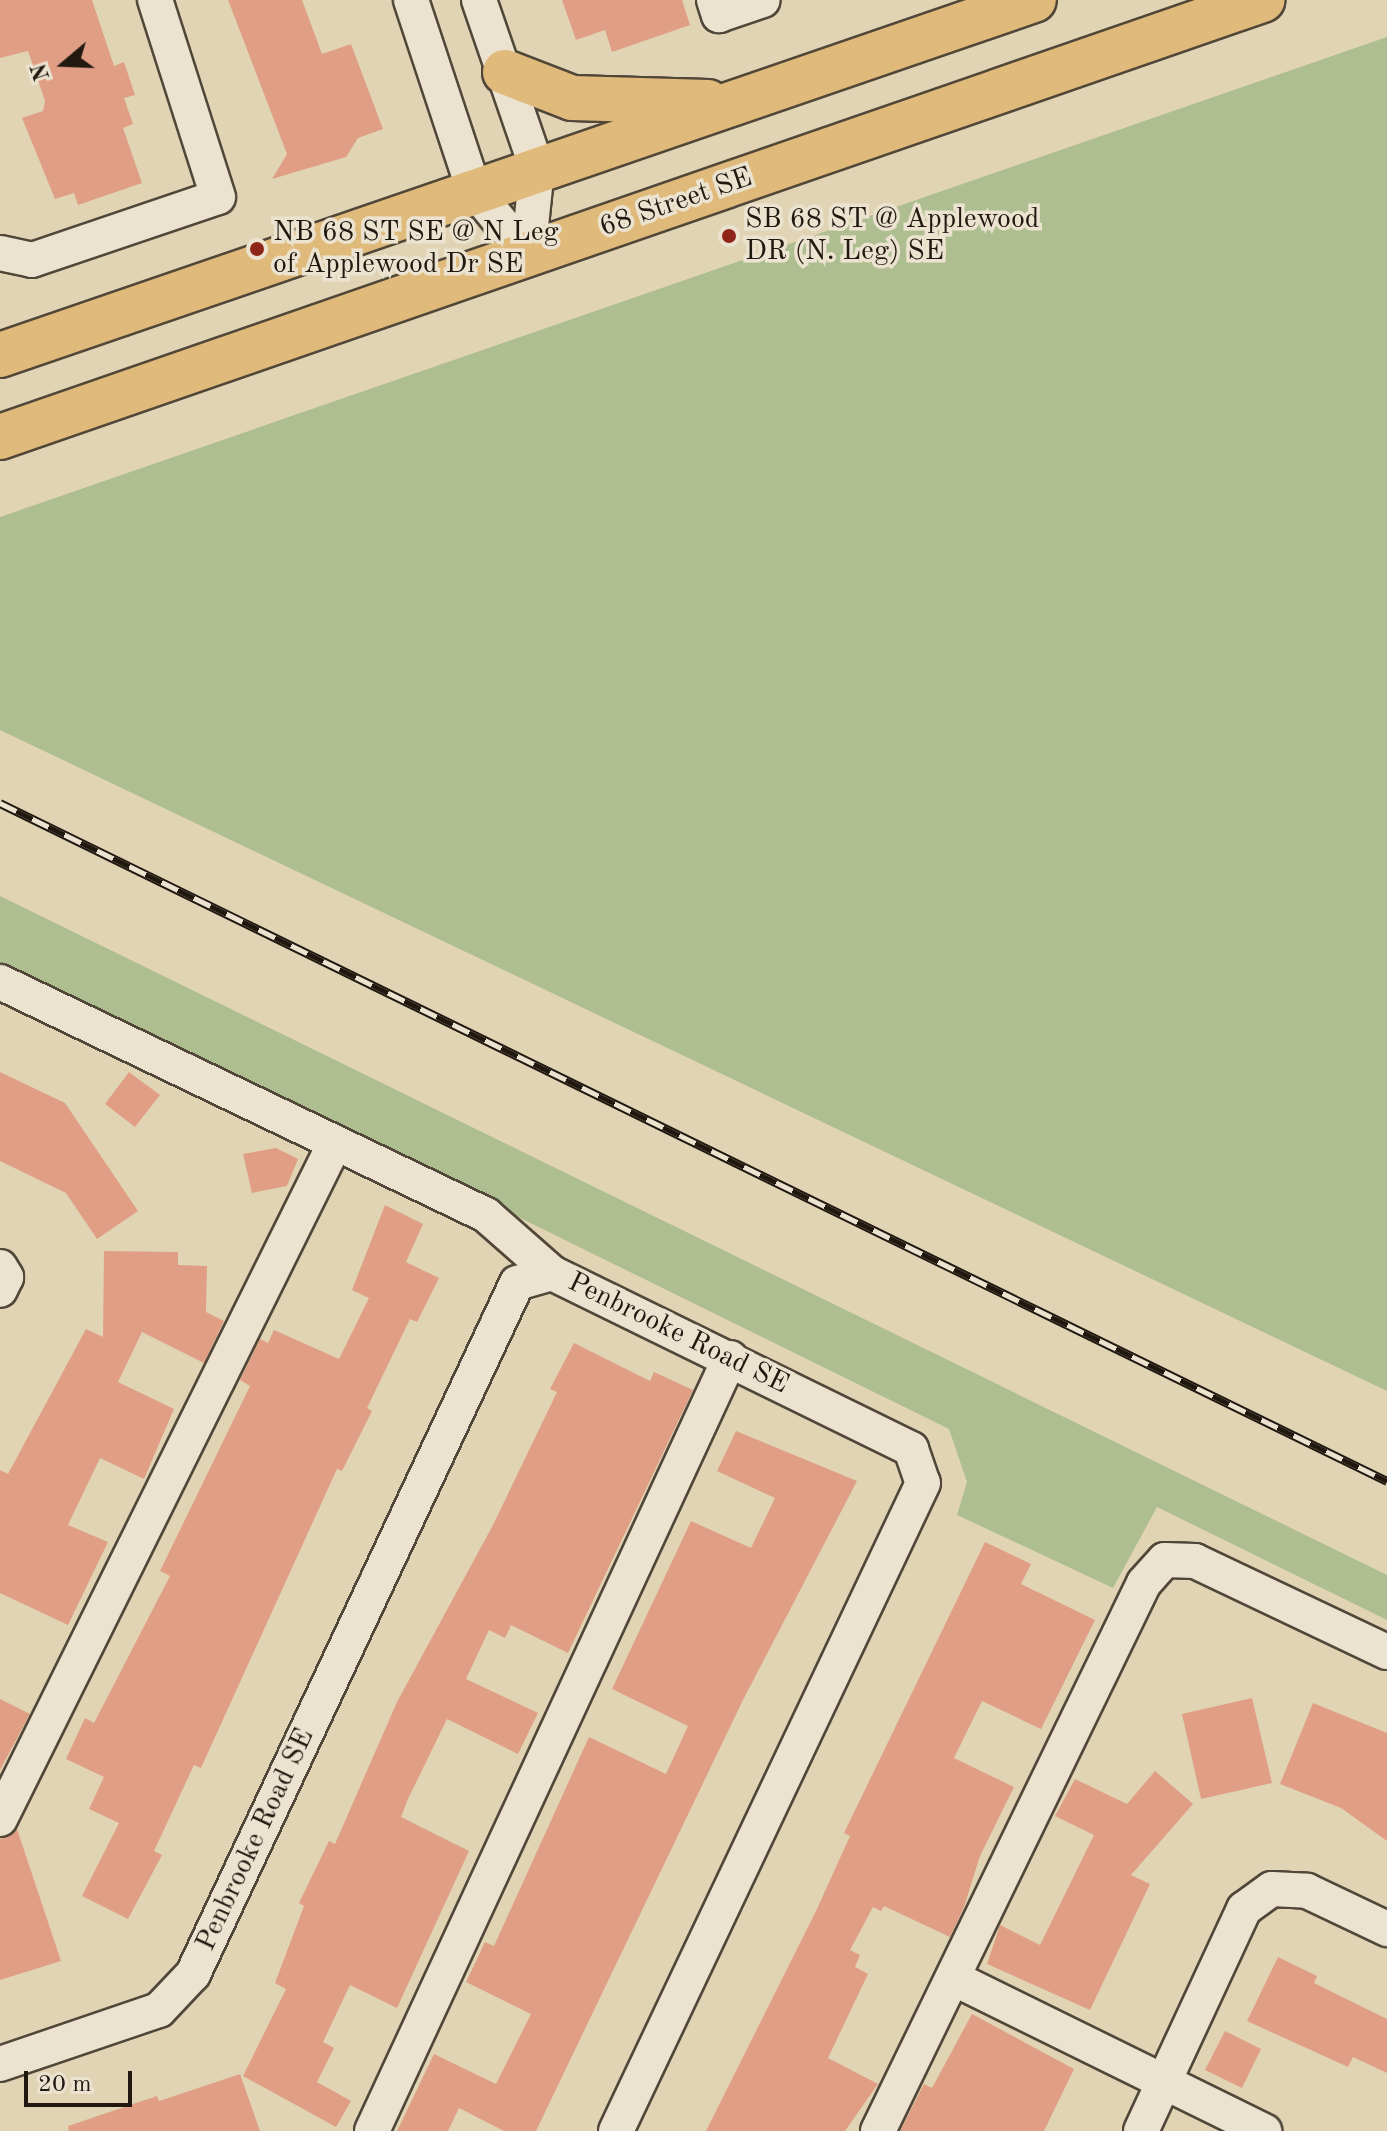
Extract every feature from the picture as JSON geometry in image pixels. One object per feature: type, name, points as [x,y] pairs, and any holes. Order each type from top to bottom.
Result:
[{"type":"main road","points":[[0,355],[537,168],[1034,0]]},
{"type":"main road","name":"68 Street SE","points":[[0,437],[1262,0]]},
{"type":"main road","points":[[505,72],[572,98],[734,103]]},
{"type":"street","points":[[0,253],[32,260],[218,197],[155,0]]},
{"type":"street","points":[[411,0],[474,190],[528,255]]},
{"type":"street","points":[[479,0],[537,168],[528,255]]},
{"type":"street","points":[[714,0],[719,15],[763,0]]},
{"type":"street","points":[[0,982],[334,1145],[486,1215],[552,1273]]},
{"type":"street","points":[[0,1819],[334,1145]]},
{"type":"street","points":[[0,1267],[6,1277],[0,1290]]},
{"type":"street","name":"Penbrooke Road SE","points":[[0,2064],[159,2010],[193,1974],[517,1283],[552,1273],[911,1449],[923,1483],[616,2131]]},
{"type":"street","points":[[372,2131],[730,1358]]},
{"type":"street","points":[[878,2131],[1144,1583],[1165,1560],[1195,1561],[1387,1652]]},
{"type":"street","points":[[1141,2131],[1244,1909],[1272,1889],[1307,1891],[1387,1929]]},
{"type":"street","points":[[953,1978],[1264,2131]]},
{"type":"green space","points":[[1387,37],[1387,1391],[0,730],[0,517]]},
{"type":"green space","points":[[0,896],[1387,1575],[1387,1620],[1157,1507],[1113,1588],[957,1515],[967,1482],[949,1429],[0,962]]},
{"type":"building","points":[[0,0],[92,0],[114,66],[124,62],[135,95],[124,98],[133,124],[123,128],[142,183],[78,205],[74,193],[55,199],[22,118],[43,111],[45,101],[28,51],[0,58]]},
{"type":"building","points":[[228,0],[302,0],[322,54],[351,44],[383,129],[358,138],[346,157],[272,179],[287,154]]},
{"type":"building","points":[[562,0],[682,0],[690,25],[612,52],[605,30],[576,40]]},
{"type":"building","points":[[0,1072],[65,1103],[138,1211],[97,1239],[66,1193],[0,1161]]},
{"type":"building","points":[[129,1072],[160,1095],[135,1127],[105,1104]]},
{"type":"building","points":[[276,1148],[298,1159],[287,1186],[252,1193],[243,1154]]},
{"type":"building","points":[[385,1205],[423,1224],[406,1262],[439,1278],[417,1322],[410,1319],[367,1408],[372,1411],[342,1471],[337,1469],[201,1768],[194,1765],[154,1851],[162,1855],[128,1919],[82,1896],[119,1823],[89,1809],[104,1777],[66,1759],[85,1718],[94,1723],[170,1576],[160,1571],[250,1386],[240,1380],[260,1339],[268,1343],[274,1330],[339,1359],[369,1298],[352,1290]]},
{"type":"building","points":[[104,1251],[178,1252],[178,1265],[207,1266],[206,1312],[224,1321],[204,1363],[142,1332],[118,1382],[174,1409],[144,1479],[100,1458],[68,1525],[108,1542],[68,1625],[0,1593],[0,1470],[8,1474],[86,1329],[103,1337]]},
{"type":"building","points":[[574,1343],[650,1381],[654,1372],[693,1390],[568,1653],[511,1625],[505,1638],[489,1630],[466,1679],[538,1713],[518,1754],[447,1719],[401,1817],[469,1851],[397,2008],[350,1985],[323,2042],[334,2048],[317,2082],[351,2101],[336,2127],[243,2076],[286,1989],[275,1983],[304,1906],[299,1903],[329,1841],[335,1844],[397,1702],[493,1525],[557,1392],[550,1389]]},
{"type":"building","points":[[736,1431],[857,1481],[743,1700],[536,2131],[504,2131],[459,2108],[448,2131],[397,2131],[434,2054],[496,2084],[531,2014],[466,1982],[485,1942],[494,1946],[589,1737],[666,1774],[688,1726],[612,1689],[691,1521],[751,1548],[775,1498],[717,1471]]},
{"type":"building","points":[[985,1542],[1031,1564],[1021,1584],[1095,1620],[1041,1729],[982,1701],[954,1758],[1014,1787],[980,1856],[964,1907],[950,1937],[884,1906],[881,1911],[873,1907],[850,1950],[860,1955],[855,1967],[868,1974],[828,2058],[878,2084],[845,2131],[706,2131],[816,1911],[850,1836],[844,1833]]},
{"type":"building","points":[[1252,1698],[1272,1783],[1201,1799],[1182,1714]]},
{"type":"building","points":[[0,1699],[30,1714],[0,1770]]},
{"type":"building","points":[[1313,1703],[1387,1733],[1387,1841],[1341,1808],[1280,1784]]},
{"type":"building","points":[[1155,1771],[1193,1804],[1131,1875],[1150,1884],[1090,2010],[987,1964],[1000,1925],[1040,1945],[1094,1835],[1055,1816],[1075,1779],[1127,1804]]},
{"type":"building","points":[[17,1829],[61,1961],[0,1980],[0,1839]]},
{"type":"building","points":[[1278,1957],[1317,1976],[1314,1983],[1387,2019],[1387,2073],[1353,2057],[1348,2067],[1247,2021]]},
{"type":"building","points":[[972,2014],[1074,2069],[1044,2131],[900,2131],[924,2084],[932,2088]]},
{"type":"building","points":[[1225,2031],[1261,2049],[1242,2088],[1205,2070]]},
{"type":"building","points":[[240,2074],[260,2131],[69,2131],[68,2126],[157,2096],[159,2101]]},
{"type":"railway","points":[[0,803],[1387,1481]]},
{"type":"place","name":"SB 68 ST @ Applewood DR (N. Leg) SE","points":[[729,236]]},
{"type":"place","name":"NB 68 ST SE @ N Leg of Applewood Dr SE","points":[[257,249]]}]
